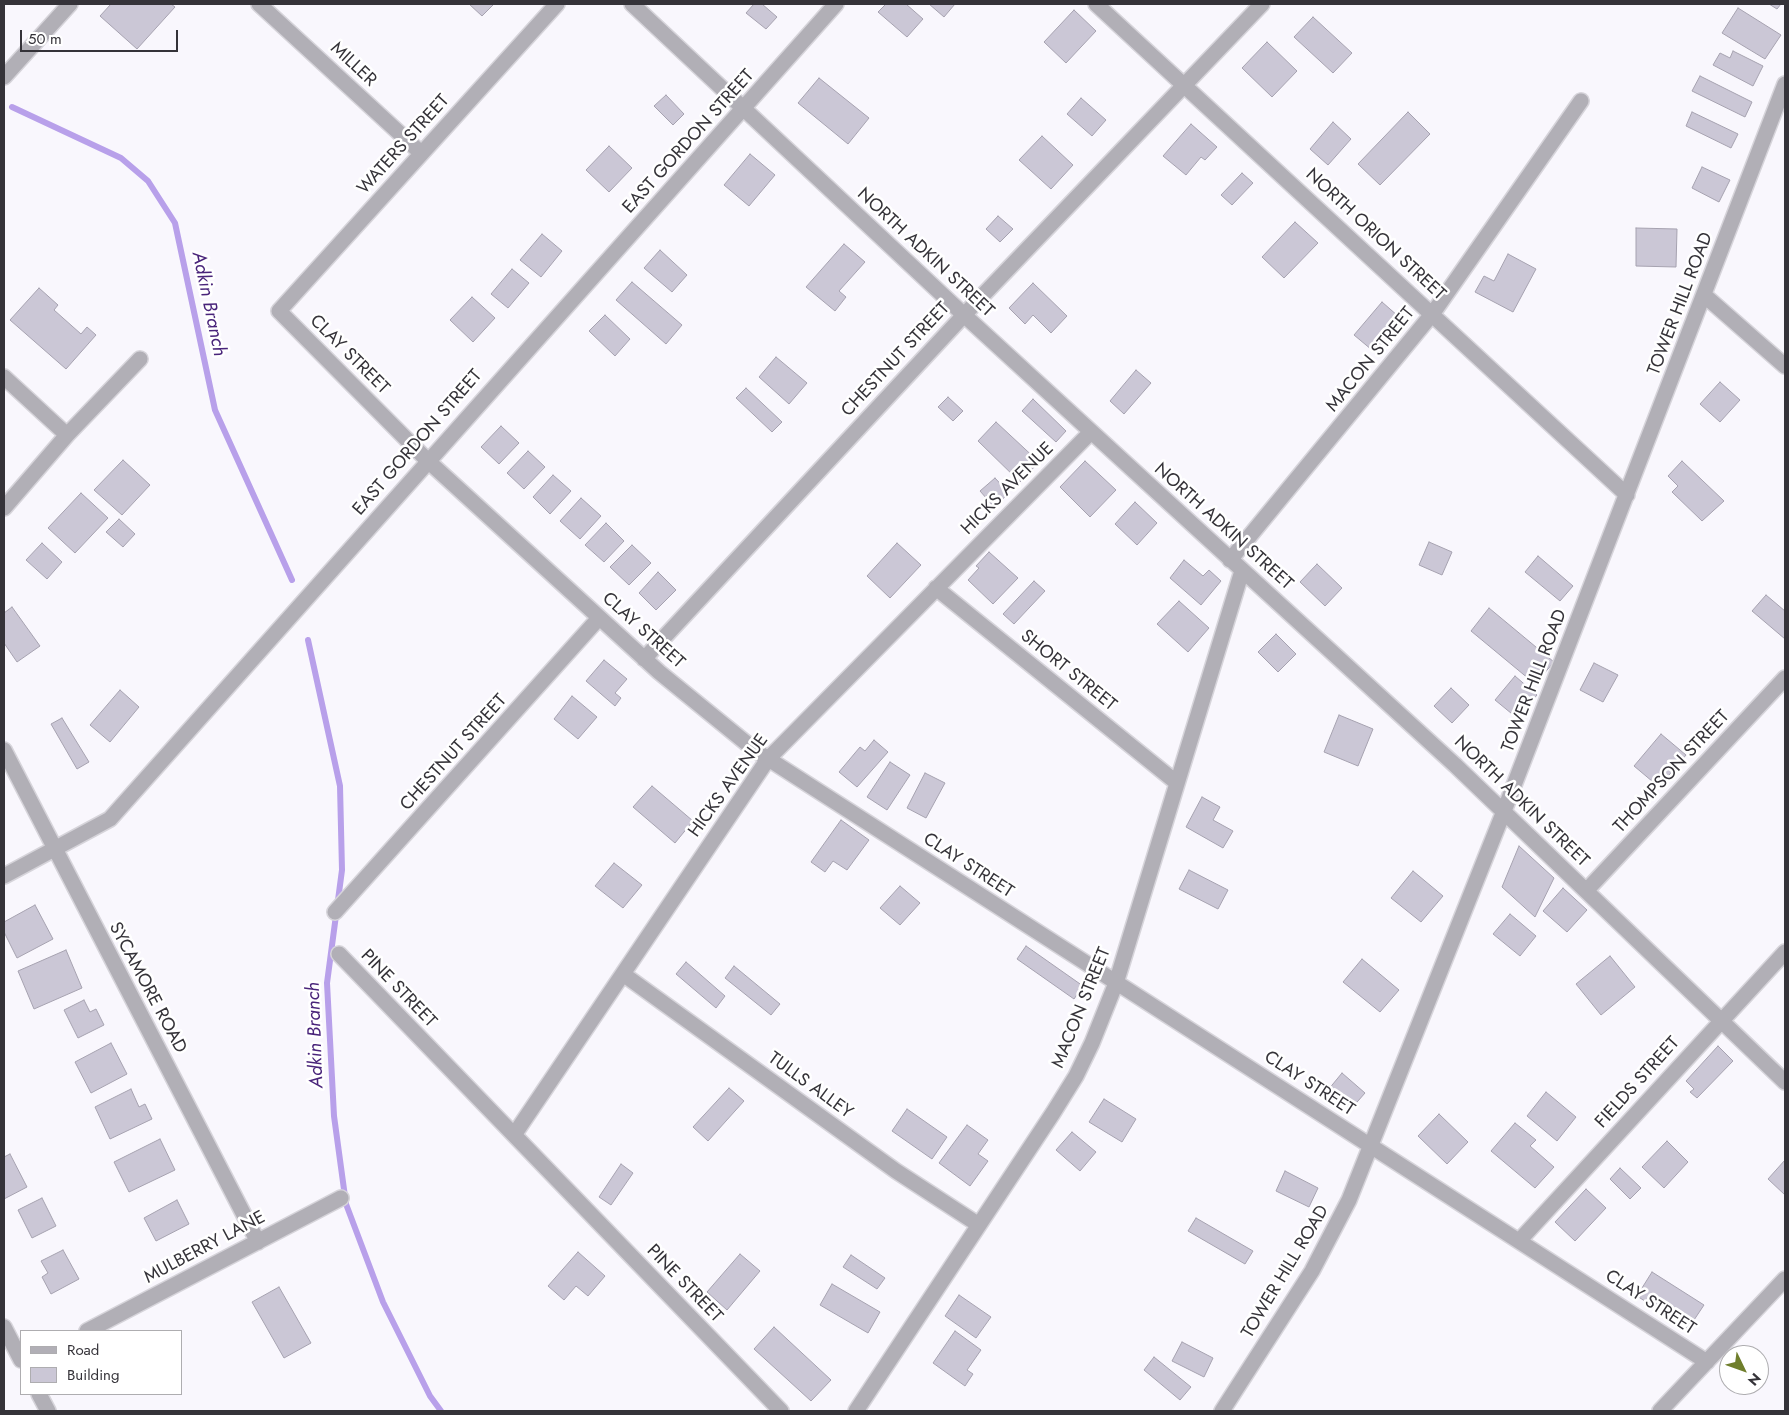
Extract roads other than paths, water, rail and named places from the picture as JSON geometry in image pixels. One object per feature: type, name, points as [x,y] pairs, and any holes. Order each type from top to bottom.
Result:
[{"type":"street","points":[[4,77],[70,4]]},
{"type":"street","name":"MILLER","points":[[259,4],[420,153]]},
{"type":"street","name":"WATERS STREET","points":[[279,311],[420,153],[557,4]]},
{"type":"street","name":"NORTH ADKIN STREET","points":[[632,4],[964,315],[1504,811],[1785,1082]]},
{"type":"street","name":"EAST GORDON STREET","points":[[4,876],[110,819],[836,4]]},
{"type":"street","name":"NORTH ORION STREET","points":[[1096,4],[1433,313],[1627,495]]},
{"type":"street","name":"CHESTNUT STREET","points":[[644,660],[964,315],[1262,4]]},
{"type":"street","name":"TOWER HILL ROAD","points":[[1222,1411],[1312,1271],[1349,1200],[1504,811],[1785,84]]},
{"type":"street","name":"MACON STREET","points":[[1230,560],[1433,313],[1582,101]]},
{"type":"street","points":[[1704,295],[1785,366]]},
{"type":"street","name":"CLAY STREET","points":[[279,311],[428,461],[644,660],[768,759],[1708,1362]]},
{"type":"street","points":[[4,508],[67,435],[140,359]]},
{"type":"street","points":[[4,377],[67,435]]},
{"type":"street","name":"HICKS AVENUE","points":[[514,1135],[768,759],[1091,432]]},
{"type":"street","name":"MACON STREET","points":[[856,1411],[1076,1076],[1116,983],[1242,571]]},
{"type":"street","name":"SHORT STREET","points":[[936,588],[1177,783]]},
{"type":"street","name":"CHESTNUT STREET","points":[[335,912],[600,618]]},
{"type":"street","name":"THOMPSON STREET","points":[[1586,891],[1785,678]]},
{"type":"street","name":"SYCAMORE ROAD","points":[[4,750],[258,1242]]},
{"type":"street","name":"FIELDS STREET","points":[[1519,1241],[1785,952]]},
{"type":"street","name":"PINE STREET","points":[[339,954],[781,1411]]},
{"type":"street","name":"TULLS ALLEY","points":[[623,974],[896,1171],[978,1225]]},
{"type":"street","name":"MULBERRY LANE","points":[[89,1330],[341,1198]]},
{"type":"street","points":[[1660,1411],[1785,1279]]},
{"type":"street","points":[[4,1327],[14,1356]]},
{"type":"street","points":[[40,1395],[48,1411]]},
{"type":"waterway","name":"Adkin Branch","points":[[12,107],[121,158],[148,181],[175,223],[215,410],[292,580]]},
{"type":"waterway","name":"Adkin Branch","points":[[308,640],[340,786],[342,870],[327,983],[334,1116],[346,1204],[383,1302],[430,1396],[441,1411]]}]
